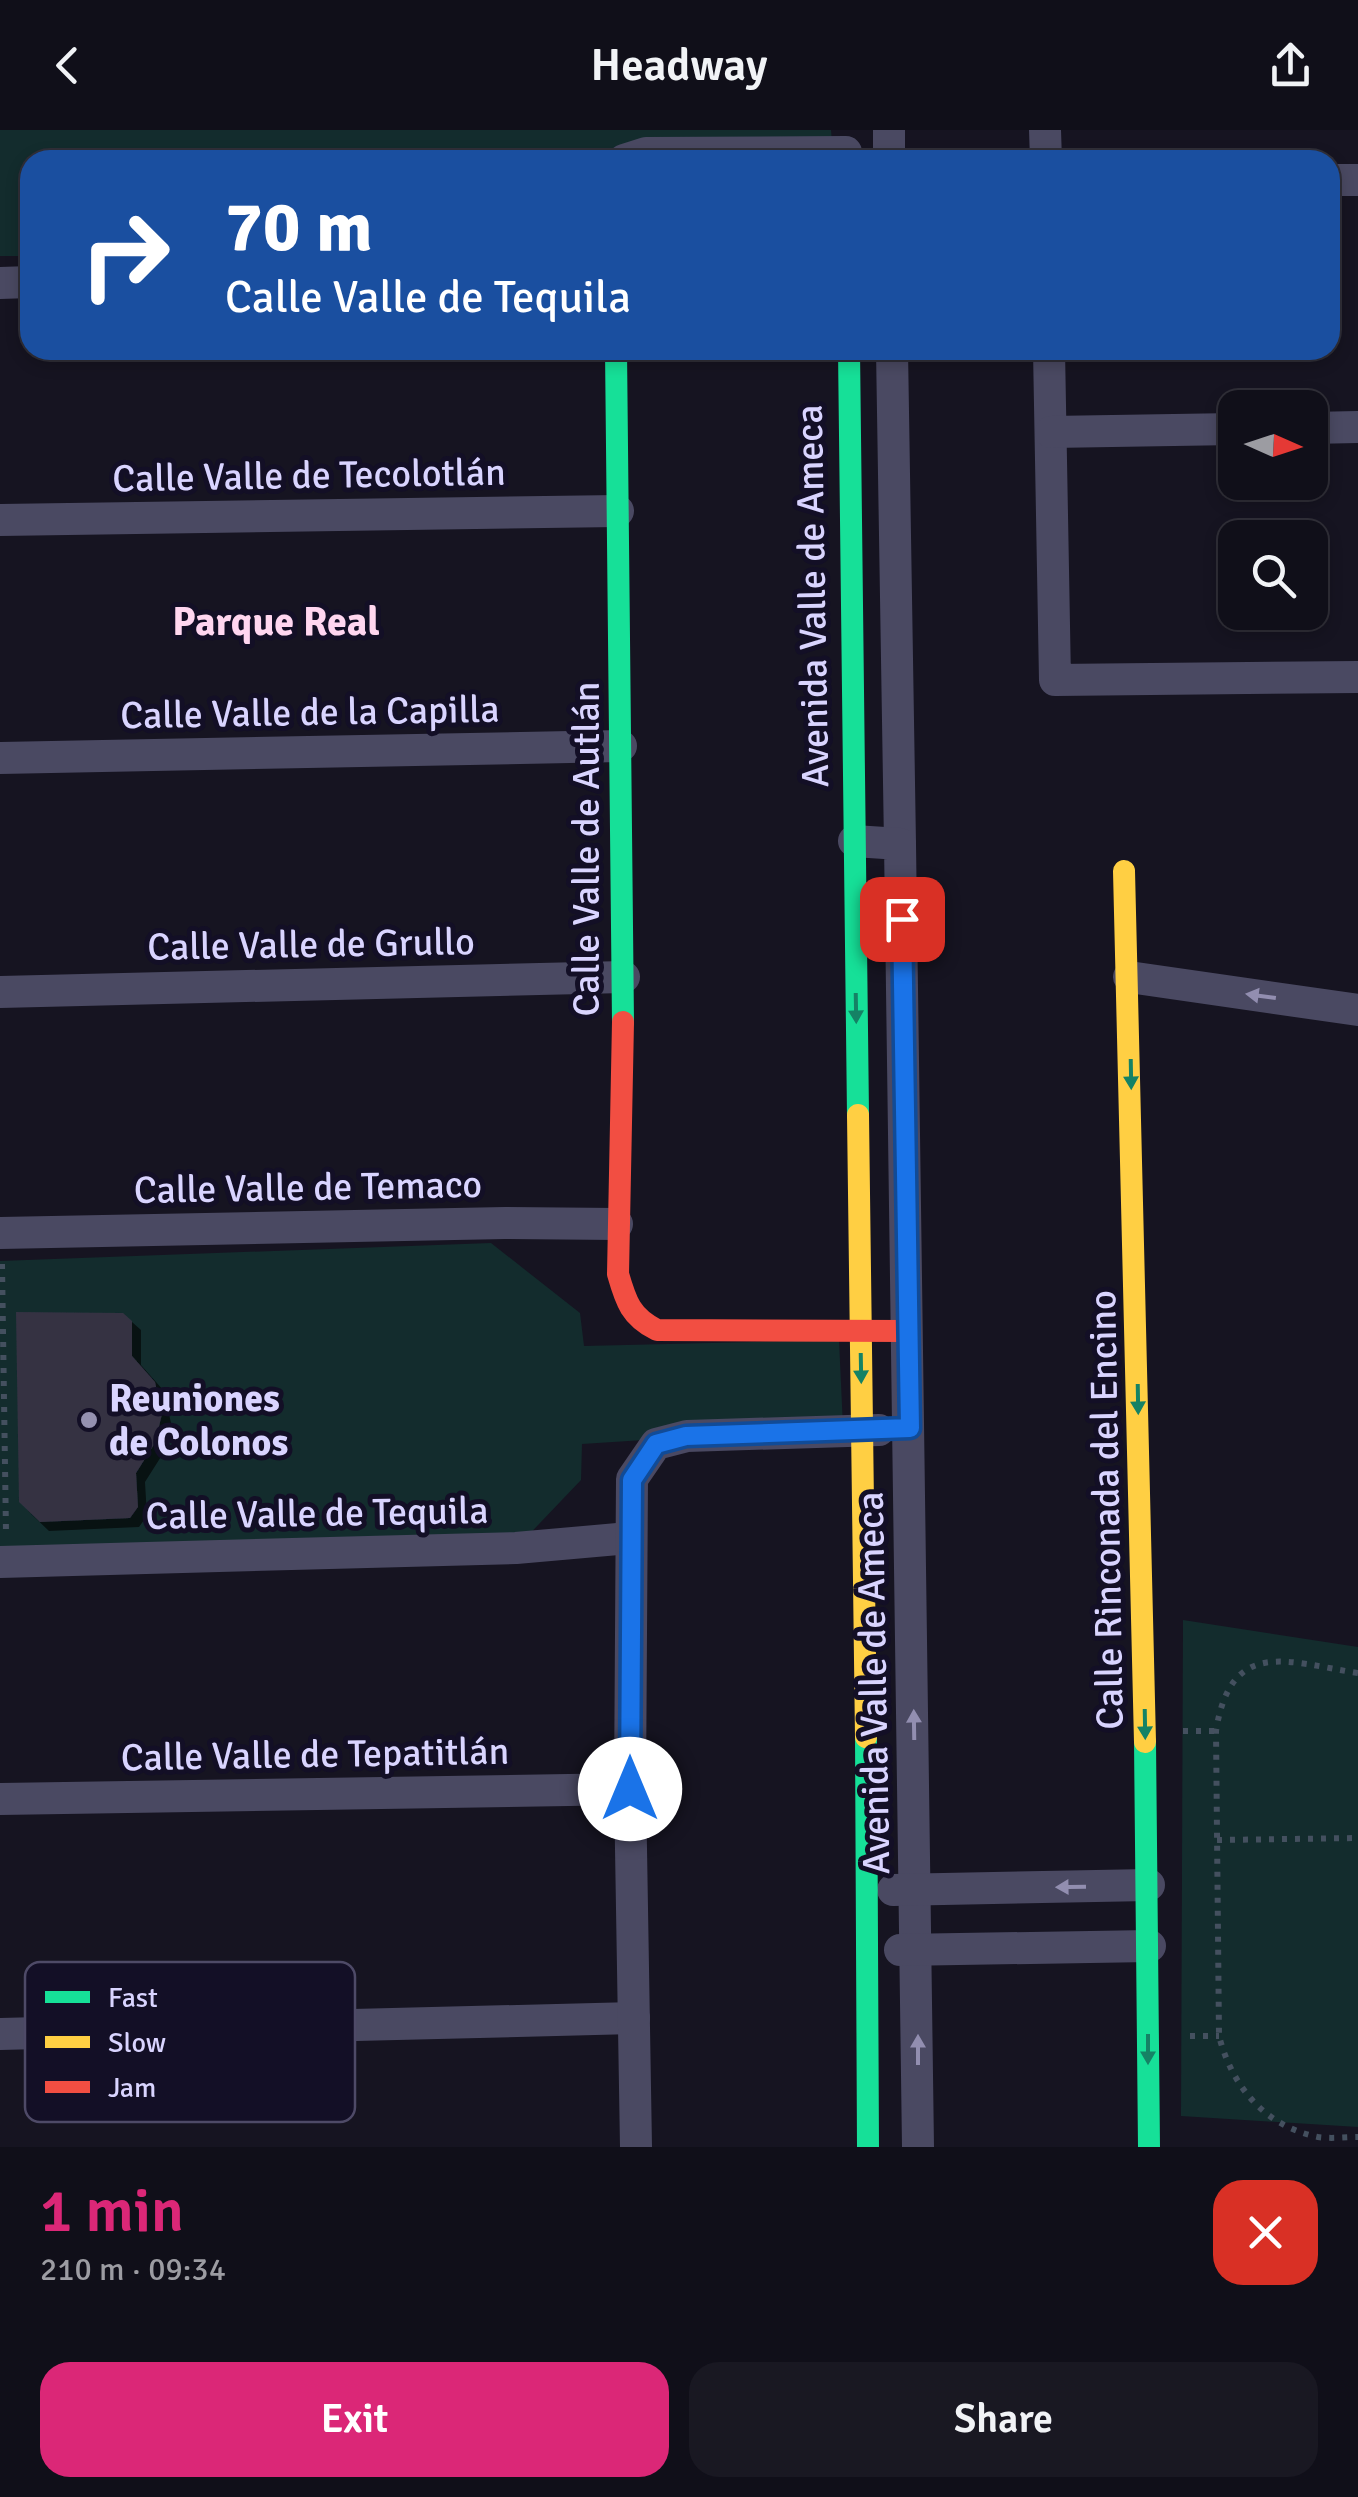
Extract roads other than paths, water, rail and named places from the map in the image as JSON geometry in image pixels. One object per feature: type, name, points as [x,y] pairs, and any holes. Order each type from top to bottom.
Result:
[{"type":"street","points":[[760,150],[846,147]]},
{"type":"street","name":"Calle Valle de Autlán","points":[[616,360],[624,977],[618,1274],[626,1303],[637,1320],[657,1330],[860,1330]]},
{"type":"street","name":"Avenida Valle de Ameca","points":[[850,360],[868,2147]]},
{"type":"street","points":[[892,360],[900,844]]},
{"type":"street","points":[[1049,360],[1054,680],[1358,677]]},
{"type":"street","points":[[1328,428],[1358,427]]},
{"type":"street","points":[[1051,432],[1218,429]]},
{"type":"street","name":"Calle Valle de Tecolotlán","points":[[0,520],[618,511]]},
{"type":"street","name":"Calle Valle de la Capilla","points":[[0,758],[621,746]]},
{"type":"street","name":"Avenida Valle de Ameca","points":[[854,841],[900,844],[918,2147]]},
{"type":"street","name":"Calle Rinconada del Encino","points":[[1124,870],[1149,1885],[1148,2147]]},
{"type":"street","name":"Calle Valle de Grullo","points":[[0,992],[624,977]]},
{"type":"street","points":[[1129,977],[1358,1010]]},
{"type":"street","name":"Calle Valle de Temaco","points":[[1,1233],[505,1222],[618,1224]]},
{"type":"street","points":[[860,1330],[908,1331]]},
{"type":"street","points":[[636,2147],[630,1789],[632,1480],[656,1444],[686,1436],[910,1428]]},
{"type":"street","name":"Calle Valle de Tequila","points":[[3,1561],[516,1548],[629,1538]]},
{"type":"street","name":"Calle Valle de Tepatitlán","points":[[0,1799],[630,1789]]},
{"type":"street","points":[[868,1890],[1149,1885]]},
{"type":"street","points":[[868,1952],[1150,1946]]},
{"type":"street","points":[[355,2025],[634,2018]]},
{"type":"street","points":[[0,2034],[25,2033]]},
{"type":"place","name":"Reuniones de Colonos","points":[[89,1420]]},
{"type":"district","name":"Parque Real","points":[[276,621]]}]
